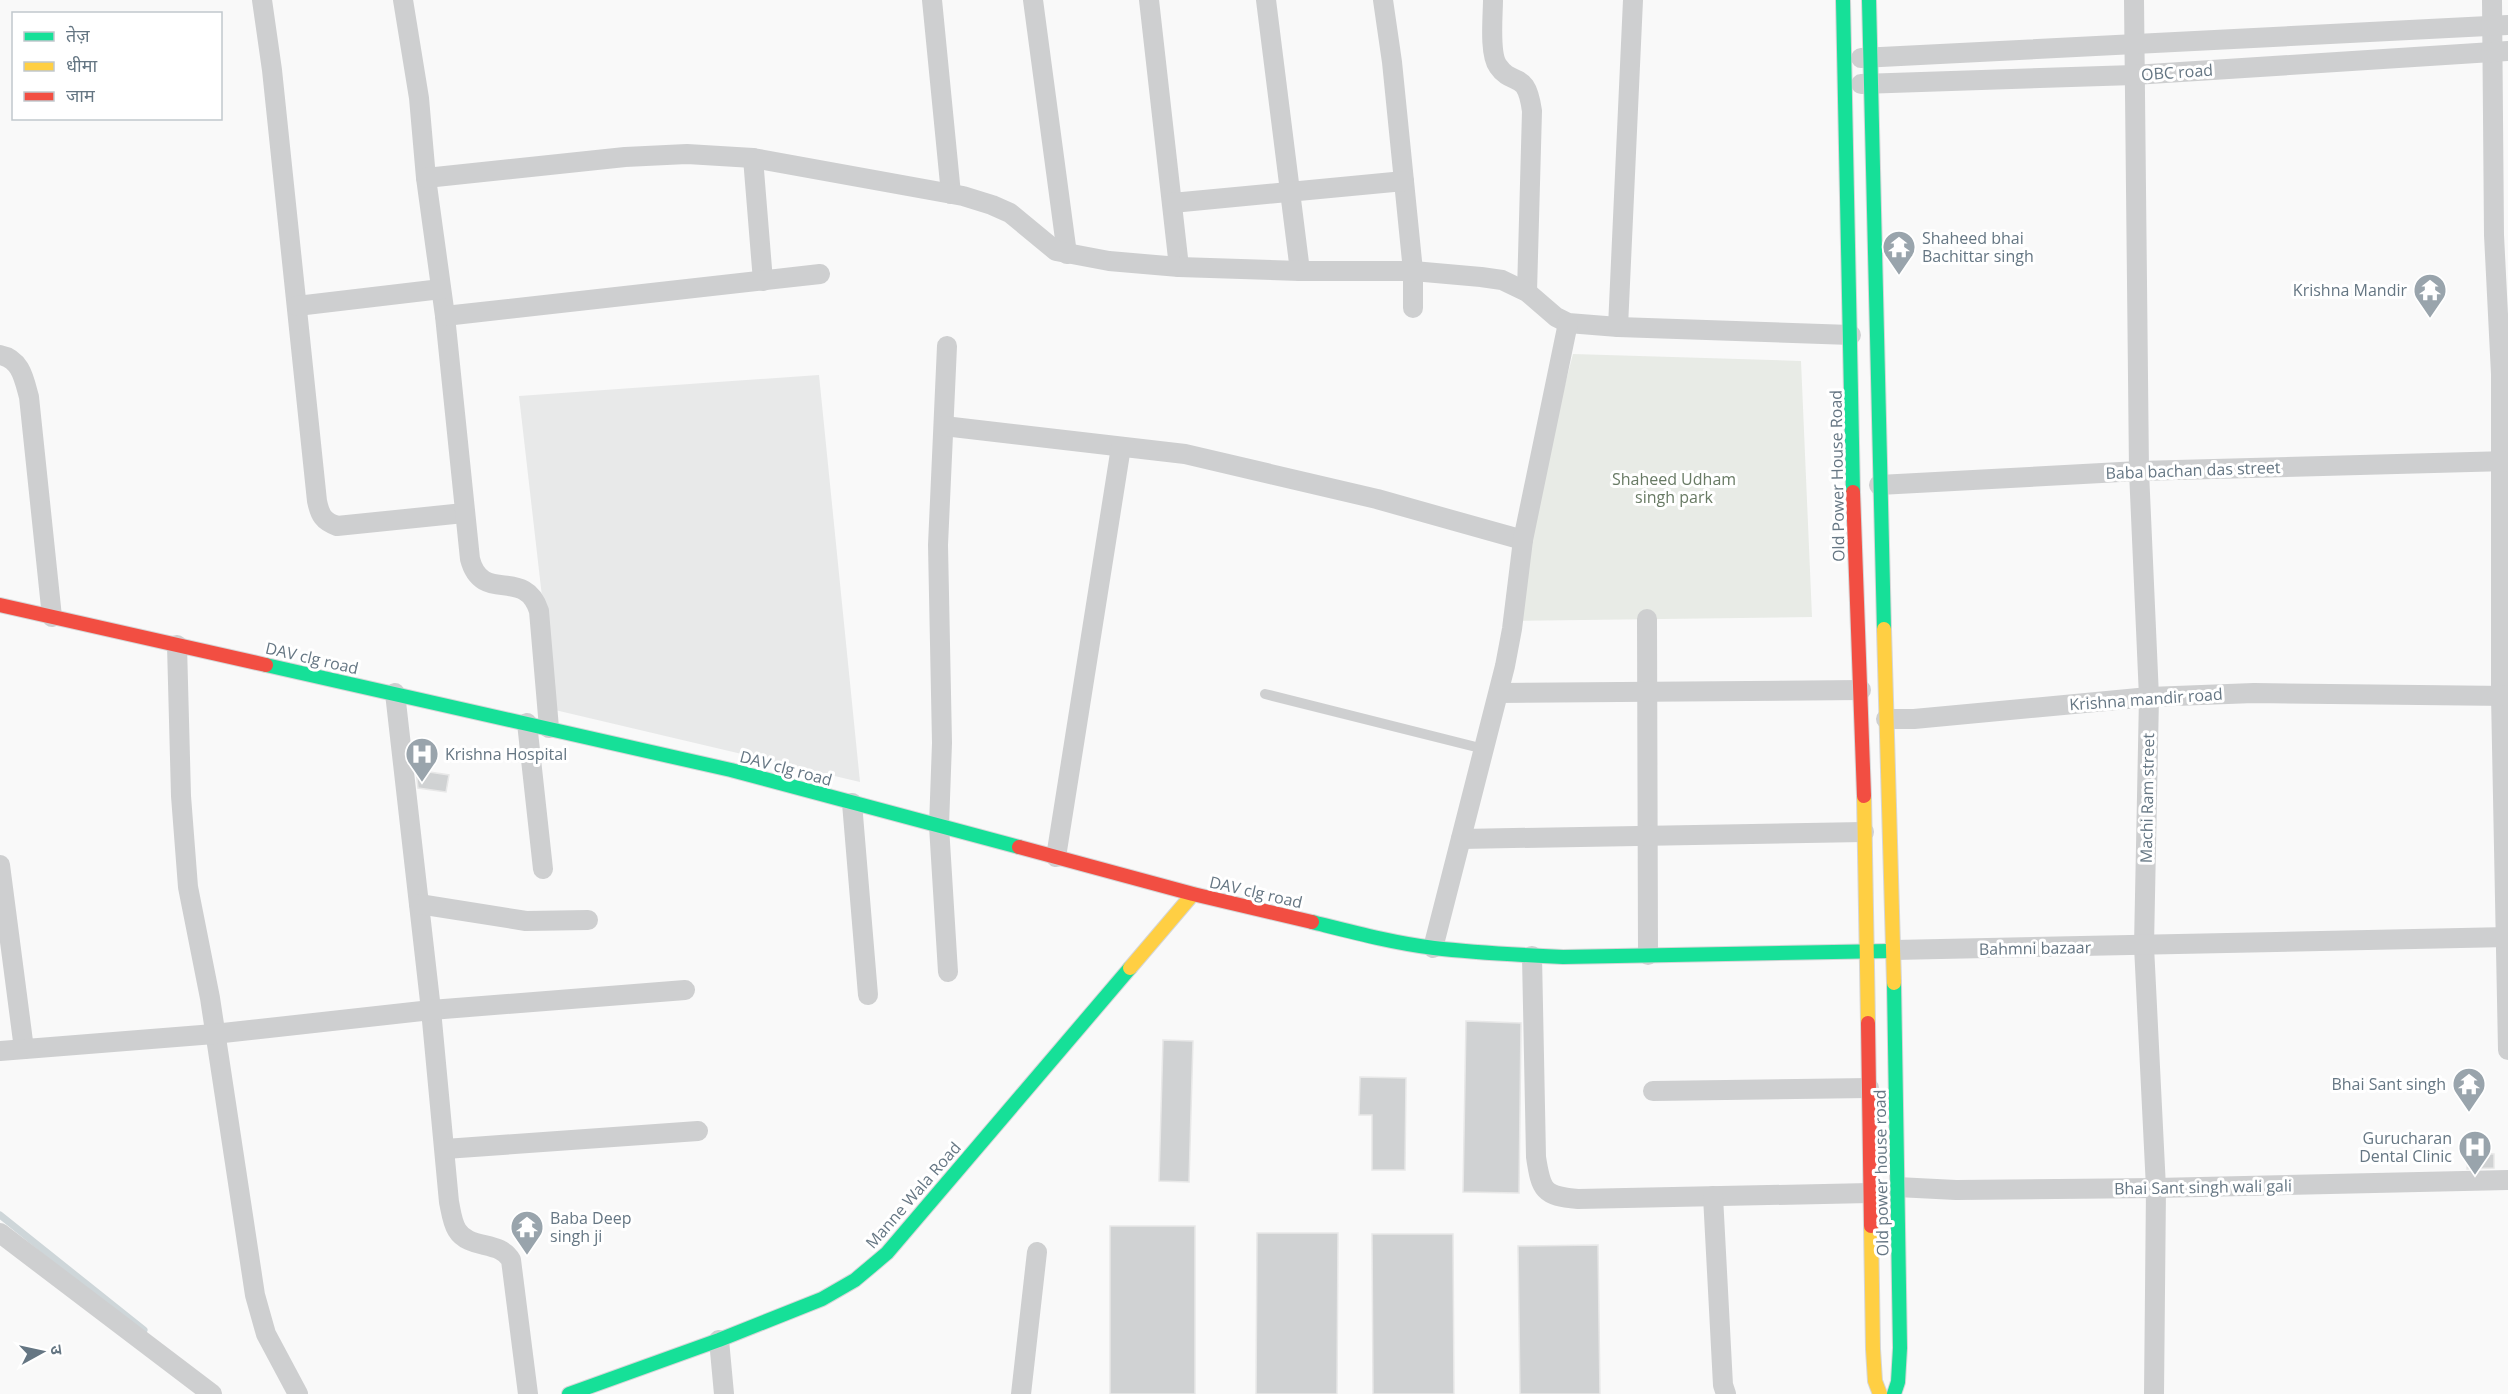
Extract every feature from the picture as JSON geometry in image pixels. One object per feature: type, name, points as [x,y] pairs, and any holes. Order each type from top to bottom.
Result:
[{"type":"main road","name":"Old Power House Road","points":[[1844,0],[1853,485],[1861,690],[1867,952]]},
{"type":"main road","points":[[1869,0],[1879,485],[1894,950]]},
{"type":"main road","name":"DAV clg road","points":[[0,605],[731,771],[1193,894],[1382,939],[1433,948],[1563,957]]},
{"type":"main road","name":"Manne Wala Road","points":[[569,1394],[719,1340],[822,1299],[855,1280],[887,1253],[1193,894]]},
{"type":"main road","name":"Bahmni bazaar","points":[[1563,957],[1894,950]]},
{"type":"main road","name":"Old power house road","points":[[1894,950],[1900,1348],[1898,1390]]},
{"type":"main road","name":"Old power house road","points":[[1867,952],[1870,1193],[1876,1390]]},
{"type":"street","points":[[262,0],[272,70],[317,501],[326,522],[337,526],[464,513]]},
{"type":"street","points":[[403,0],[419,98],[426,178],[445,316],[470,559],[477,576],[484,581],[523,589],[531,593],[535,599],[539,611],[549,728]]},
{"type":"street","points":[[932,0],[951,194]]},
{"type":"street","points":[[1033,0],[1067,254]]},
{"type":"street","points":[[1149,0],[1179,267]]},
{"type":"street","points":[[1266,0],[1300,271]]},
{"type":"street","points":[[1383,0],[1392,62],[1413,271],[1413,308]]},
{"type":"street","points":[[1493,0],[1495,58],[1503,71],[1521,81],[1527,88],[1532,111],[1527,292]]},
{"type":"street","points":[[1618,327],[1633,0]]},
{"type":"street","name":"Machi Ram street","points":[[2134,0],[2139,471],[2149,697],[2144,946],[2156,1188],[2154,1394]]},
{"type":"street","points":[[2492,0],[2500,25],[2494,235],[2505,461],[2504,696],[2508,1050]]},
{"type":"street","name":"OBC road","points":[[1846,58],[2500,25]]},
{"type":"street","name":"OBC road","points":[[1846,85],[2134,75],[2500,52]]},
{"type":"street","points":[[426,178],[625,157],[687,154],[753,158],[951,194],[993,205],[1010,213],[1047,246],[1067,254],[1109,261],[1179,267],[1300,271],[1413,271],[1502,280],[1527,292],[1556,317],[1568,323],[1618,327],[1851,335]]},
{"type":"street","points":[[753,158],[763,281]]},
{"type":"street","points":[[1172,203],[1404,181]]},
{"type":"street","points":[[445,316],[820,274]]},
{"type":"street","points":[[297,306],[441,289]]},
{"type":"street","points":[[1433,948],[1499,693],[1512,629],[1523,540],[1568,323]]},
{"type":"street","points":[[947,346],[944,426],[938,495],[938,544],[942,743],[939,826],[948,972]]},
{"type":"street","points":[[0,355],[10,357],[22,372],[30,397],[52,616]]},
{"type":"street","points":[[944,426],[1185,454],[1377,499],[1523,540]]},
{"type":"street","points":[[1056,857],[1121,447]]},
{"type":"street","name":"Baba bachan das street","points":[[1879,485],[2139,471],[2505,461]]},
{"type":"street","points":[[1647,619],[1648,956]]},
{"type":"street","points":[[177,645],[181,796],[185,854],[194,925],[204,962],[255,1295],[266,1334],[298,1394]]},
{"type":"street","points":[[1499,693],[1861,690]]},
{"type":"street","points":[[395,693],[450,1202],[456,1229],[469,1241],[504,1251],[512,1260],[528,1394]]},
{"type":"street","name":"Krishna mandir road","points":[[1886,719],[2149,697],[2254,693],[2504,696]]},
{"type":"street","points":[[527,723],[543,868]]},
{"type":"street","points":[[852,803],[868,995]]},
{"type":"street","points":[[1461,839],[1864,832]]},
{"type":"street","points":[[0,865],[24,1049]]},
{"type":"street","points":[[419,904],[526,921],[588,920]]},
{"type":"street","name":"Bahmni bazaar","points":[[1894,950],[2506,937]]},
{"type":"street","points":[[1532,956],[1536,1157],[1544,1190],[1555,1197],[1578,1199],[1870,1193]]},
{"type":"street","points":[[0,1051],[214,1034],[431,1010],[685,990]]},
{"type":"street","points":[[1653,1091],[1869,1088]]},
{"type":"street","points":[[445,1149],[698,1131]]},
{"type":"street","name":"Bhai Sant singh wali gali","points":[[1897,1187],[1956,1190],[2156,1188],[2508,1180]]},
{"type":"street","points":[[1713,1196],[1722,1385],[1726,1394]]},
{"type":"street","points":[[0,1233],[212,1394]]},
{"type":"street","points":[[1021,1394],[1037,1252]]},
{"type":"street","points":[[719,1340],[724,1394]]},
{"type":"lane","points":[[1265,694],[1484,749]]},
{"type":"shaded area","points":[[819,375],[860,782],[555,710],[519,396]]},
{"type":"green space","name":"Shaheed Udham singh park","points":[[1573,354],[1801,361],[1812,617],[1503,621]]},
{"type":"building","points":[[416,770],[449,775],[446,792],[418,788]]},
{"type":"building","points":[[1466,1021],[1521,1023],[1519,1193],[1463,1192]]},
{"type":"building","points":[[1163,1040],[1193,1041],[1189,1182],[1159,1181]]},
{"type":"building","points":[[1360,1077],[1406,1078],[1405,1170],[1372,1170],[1372,1115],[1359,1115]]},
{"type":"building","points":[[2468,1153],[2494,1154],[2494,1168],[2467,1169]]},
{"type":"building","points":[[1110,1226],[1195,1226],[1195,1394],[1110,1394]]},
{"type":"building","points":[[1257,1233],[1338,1233],[1337,1394],[1256,1394]]},
{"type":"building","points":[[1372,1234],[1453,1234],[1454,1394],[1373,1394]]},
{"type":"building","points":[[1598,1245],[1600,1394],[1520,1394],[1518,1246]]},
{"type":"waterway","points":[[0,1215],[144,1330]]},
{"type":"traffic: fast","points":[[1843,0],[1853,492]]},
{"type":"traffic: fast","points":[[1869,0],[1884,629]]},
{"type":"traffic: fast","points":[[266,665],[731,770],[1019,847]]},
{"type":"traffic: fast","points":[[1312,922],[1419,946],[1563,957],[1889,951]]},
{"type":"traffic: fast","points":[[569,1394],[719,1340],[822,1299],[855,1280],[887,1253],[1130,968]]},
{"type":"traffic: fast","points":[[1894,983],[1900,1348],[1898,1382],[1894,1394]]},
{"type":"traffic: slow","points":[[1884,629],[1894,983]]},
{"type":"traffic: slow","points":[[1864,796],[1868,1023]]},
{"type":"traffic: slow","points":[[1130,968],[1193,894]]},
{"type":"traffic: slow","points":[[1871,1226],[1873,1349],[1875,1381],[1880,1394]]},
{"type":"traffic: jam","points":[[1853,492],[1864,796]]},
{"type":"traffic: jam","points":[[0,605],[266,665]]},
{"type":"traffic: jam","points":[[1019,847],[1193,894],[1312,922]]},
{"type":"traffic: jam","points":[[1868,1023],[1871,1226]]},
{"type":"place","name":"Shaheed bhai Bachittar singh","points":[[1899,276]]},
{"type":"place","name":"Krishna Mandir","points":[[2430,319]]},
{"type":"place","name":"Krishna Hospital","points":[[422,783]]},
{"type":"place","name":"Bhai Sant singh","points":[[2469,1113]]},
{"type":"place","name":"Gurucharan Dental Clinic","points":[[2475,1176]]},
{"type":"place","name":"Baba Deep singh ji","points":[[527,1256]]}]
